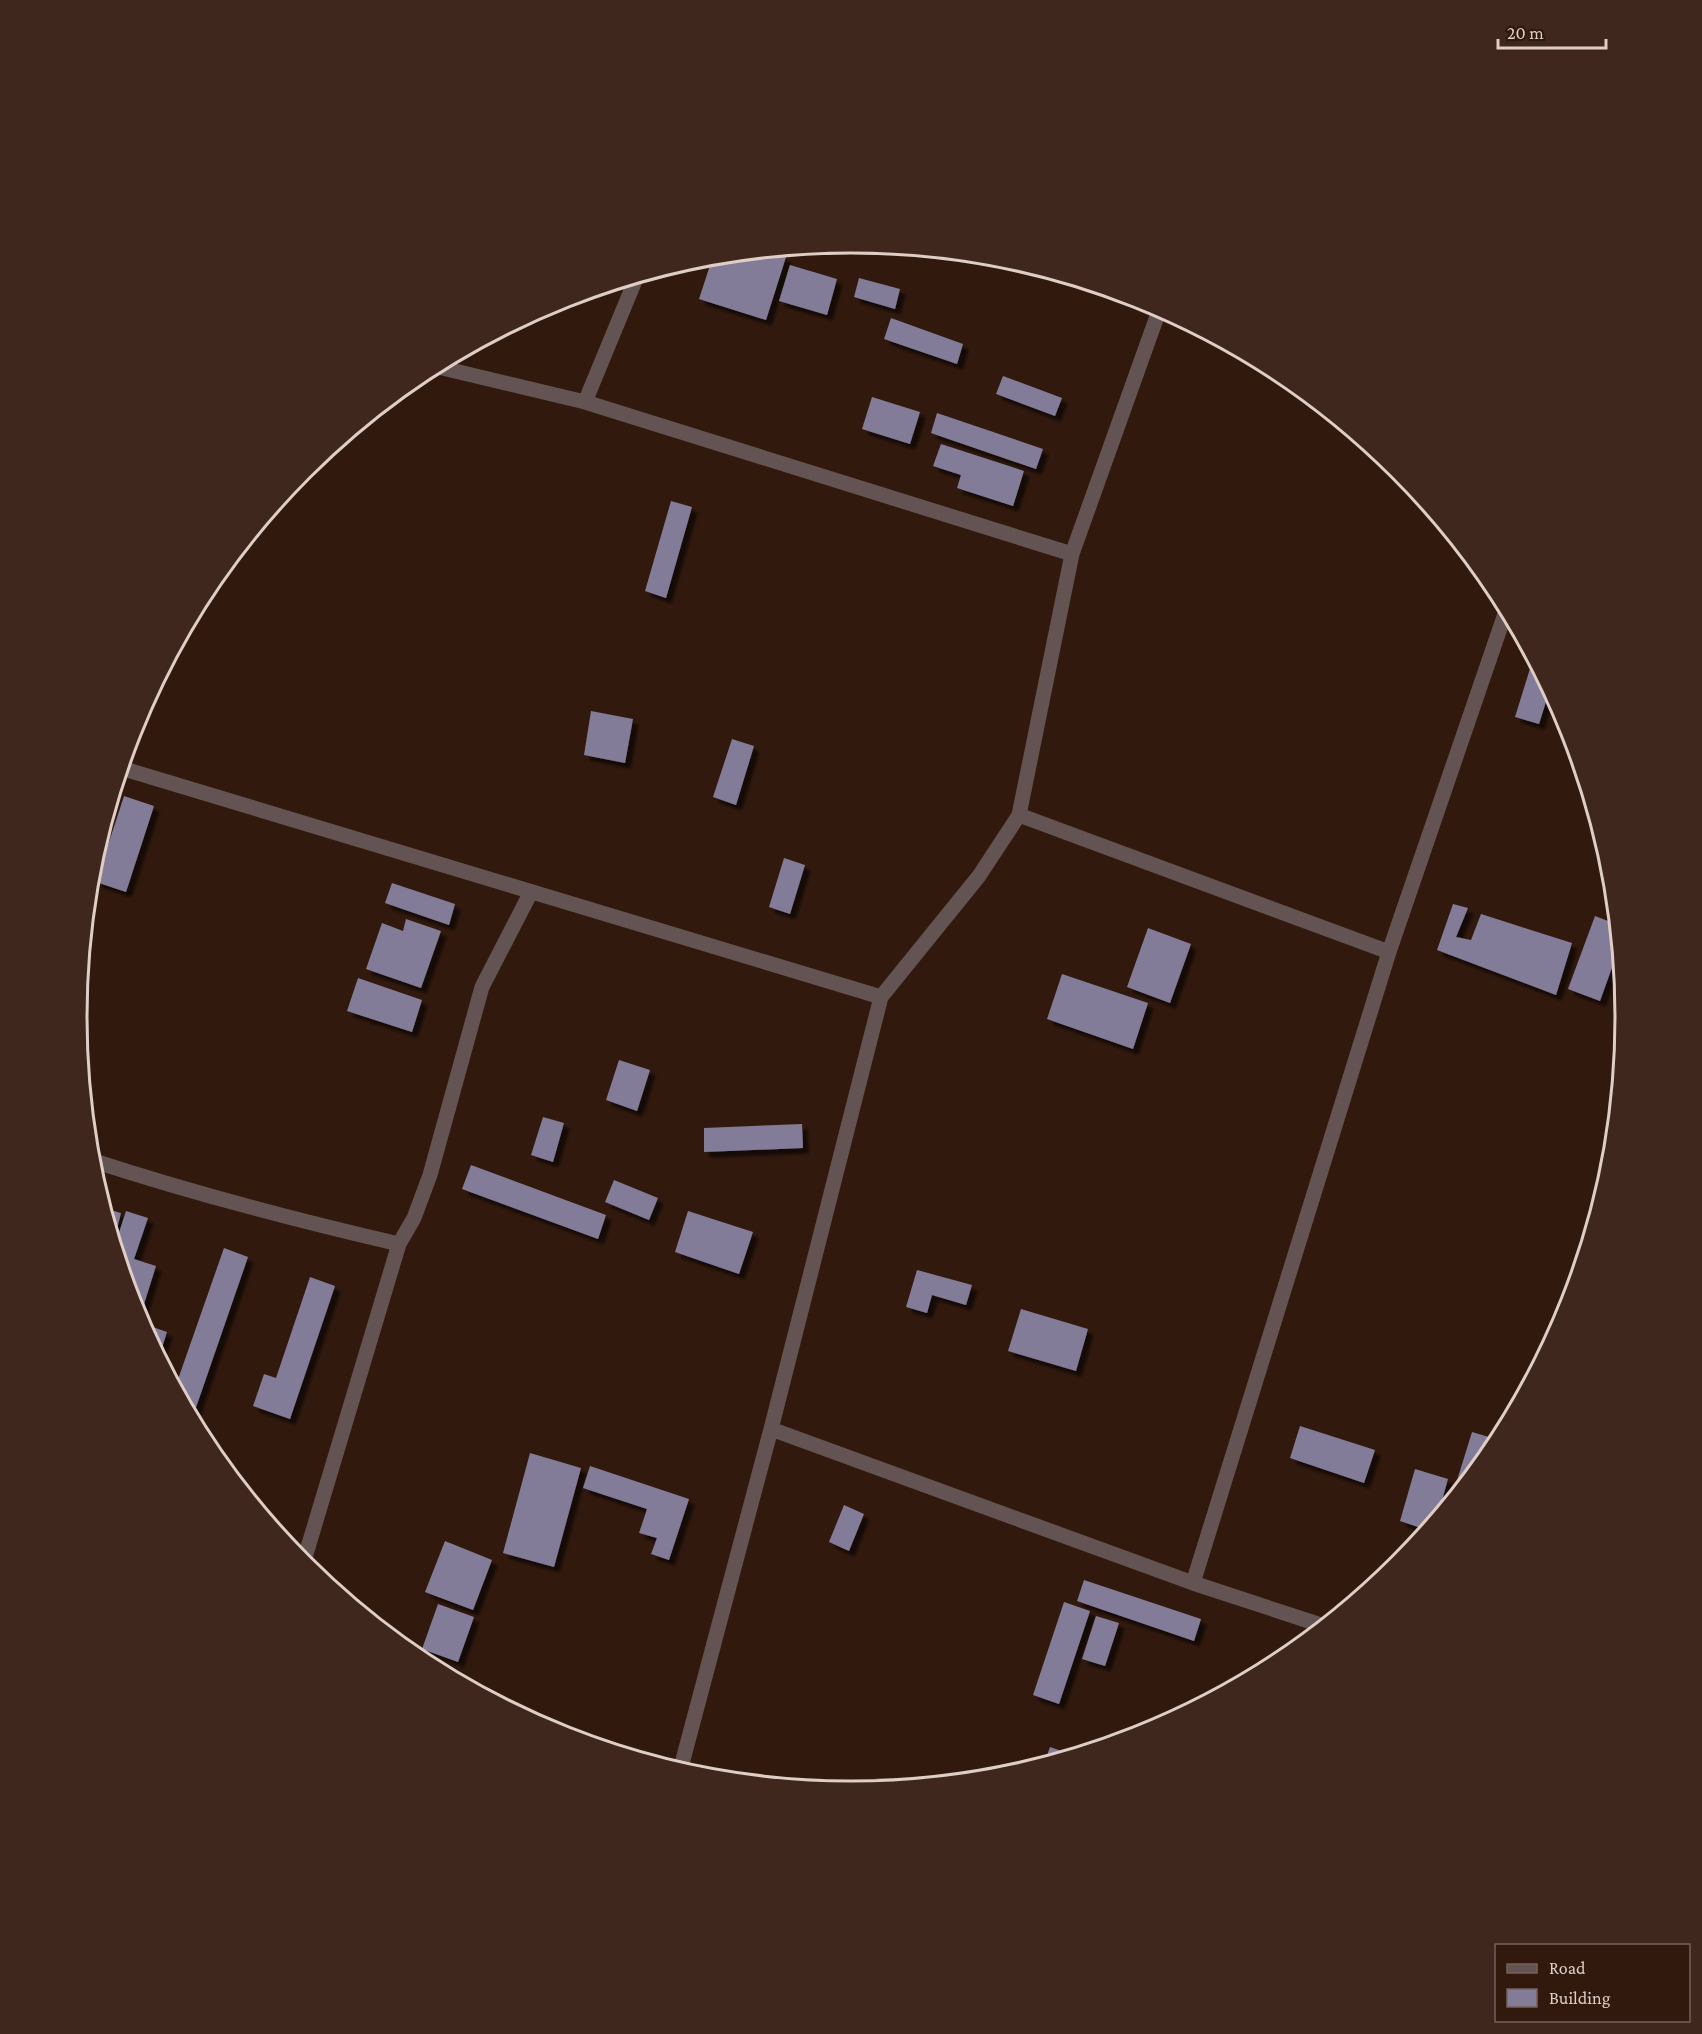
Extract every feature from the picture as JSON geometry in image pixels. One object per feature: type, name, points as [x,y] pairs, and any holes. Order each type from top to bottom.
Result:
[{"type":"street","points":[[585,402],[633,285]]},
{"type":"street","points":[[682,1762],[771,1429],[881,997],[978,876],[1019,815],[1072,554],[1157,317]]},
{"type":"street","points":[[447,369],[585,402],[1072,554]]},
{"type":"street","points":[[1193,1583],[1389,952],[1503,620]]},
{"type":"street","points":[[128,770],[881,997]]},
{"type":"street","points":[[1019,815],[1389,952]]},
{"type":"street","points":[[307,1552],[399,1244],[414,1218],[430,1175],[482,987],[531,892]]},
{"type":"street","points":[[102,1164],[157,1182],[293,1220],[399,1244]]},
{"type":"street","points":[[771,1429],[1193,1583],[1316,1623]]},
{"type":"building","points":[[786,257],[766,320],[699,299],[709,267]]},
{"type":"building","points":[[790,265],[837,279],[827,315],[779,301]]},
{"type":"building","points":[[859,278],[900,289],[895,309],[854,297]]},
{"type":"building","points":[[891,318],[963,344],[957,364],[884,339]]},
{"type":"building","points":[[1003,376],[1062,398],[1055,416],[996,394]]},
{"type":"building","points":[[872,397],[920,412],[910,444],[862,429]]},
{"type":"building","points":[[937,413],[1043,449],[1036,469],[931,433]]},
{"type":"building","points":[[941,444],[1024,471],[1013,506],[957,488],[961,475],[933,466]]},
{"type":"building","points":[[671,501],[692,507],[666,598],[645,591]]},
{"type":"building","points":[[1530,668],[1546,701],[1539,724],[1515,717]]},
{"type":"building","points":[[591,711],[633,719],[625,763],[584,755]]},
{"type":"building","points":[[732,739],[754,746],[736,805],[713,797]]},
{"type":"building","points":[[124,796],[154,806],[126,892],[100,883],[105,854]]},
{"type":"building","points":[[784,858],[805,865],[790,914],[769,907]]},
{"type":"building","points":[[392,883],[455,904],[449,925],[385,903]]},
{"type":"building","points":[[1453,904],[1468,908],[1456,937],[1471,940],[1481,914],[1572,943],[1556,995],[1437,950]]},
{"type":"building","points":[[1595,916],[1608,921],[1613,965],[1600,1001],[1568,989]]},
{"type":"building","points":[[406,919],[441,931],[421,988],[366,969],[382,923],[403,931]]},
{"type":"building","points":[[1148,928],[1191,944],[1170,1003],[1127,987]]},
{"type":"building","points":[[1062,974],[1148,1003],[1133,1049],[1047,1019]]},
{"type":"building","points":[[358,978],[422,1000],[412,1032],[347,1011]]},
{"type":"building","points":[[619,1060],[650,1070],[637,1111],[606,1100]]},
{"type":"building","points":[[543,1117],[564,1123],[553,1162],[531,1155]]},
{"type":"building","points":[[802,1124],[803,1148],[704,1152],[704,1128]]},
{"type":"building","points":[[471,1165],[606,1215],[598,1239],[462,1189]]},
{"type":"building","points":[[614,1180],[658,1198],[649,1220],[605,1202]]},
{"type":"building","points":[[112,1210],[121,1213],[117,1228]]},
{"type":"building","points":[[126,1211],[148,1218],[134,1259],[156,1266],[144,1305],[128,1263],[119,1233]]},
{"type":"building","points":[[688,1211],[753,1232],[739,1274],[675,1252]]},
{"type":"building","points":[[224,1248],[248,1257],[195,1409],[178,1378]]},
{"type":"building","points":[[917,1270],[972,1285],[966,1305],[932,1295],[927,1313],[906,1307]]},
{"type":"building","points":[[310,1277],[335,1286],[290,1419],[253,1406],[264,1374],[276,1378]]},
{"type":"building","points":[[1021,1309],[1088,1329],[1076,1371],[1008,1351]]},
{"type":"building","points":[[153,1327],[167,1332],[162,1347]]},
{"type":"building","points":[[1300,1426],[1375,1450],[1364,1483],[1290,1458]]},
{"type":"building","points":[[1472,1432],[1489,1437],[1486,1441],[1456,1483]]},
{"type":"building","points":[[530,1453],[581,1468],[554,1567],[503,1553]]},
{"type":"building","points":[[590,1466],[689,1499],[669,1560],[651,1554],[657,1538],[639,1533],[647,1509],[583,1488]]},
{"type":"building","points":[[1415,1469],[1448,1479],[1442,1500],[1419,1527],[1400,1521]]},
{"type":"building","points":[[844,1505],[864,1514],[849,1551],[829,1542]]},
{"type":"building","points":[[445,1541],[492,1560],[473,1610],[425,1592]]},
{"type":"building","points":[[1084,1580],[1201,1619],[1194,1641],[1077,1601]]},
{"type":"building","points":[[1064,1602],[1090,1611],[1059,1704],[1033,1695]]},
{"type":"building","points":[[438,1604],[474,1617],[458,1662],[422,1649]]},
{"type":"building","points":[[1096,1616],[1119,1623],[1105,1666],[1082,1659]]},
{"type":"building","points":[[1050,1747],[1062,1751],[1049,1755],[1047,1755]]}]
